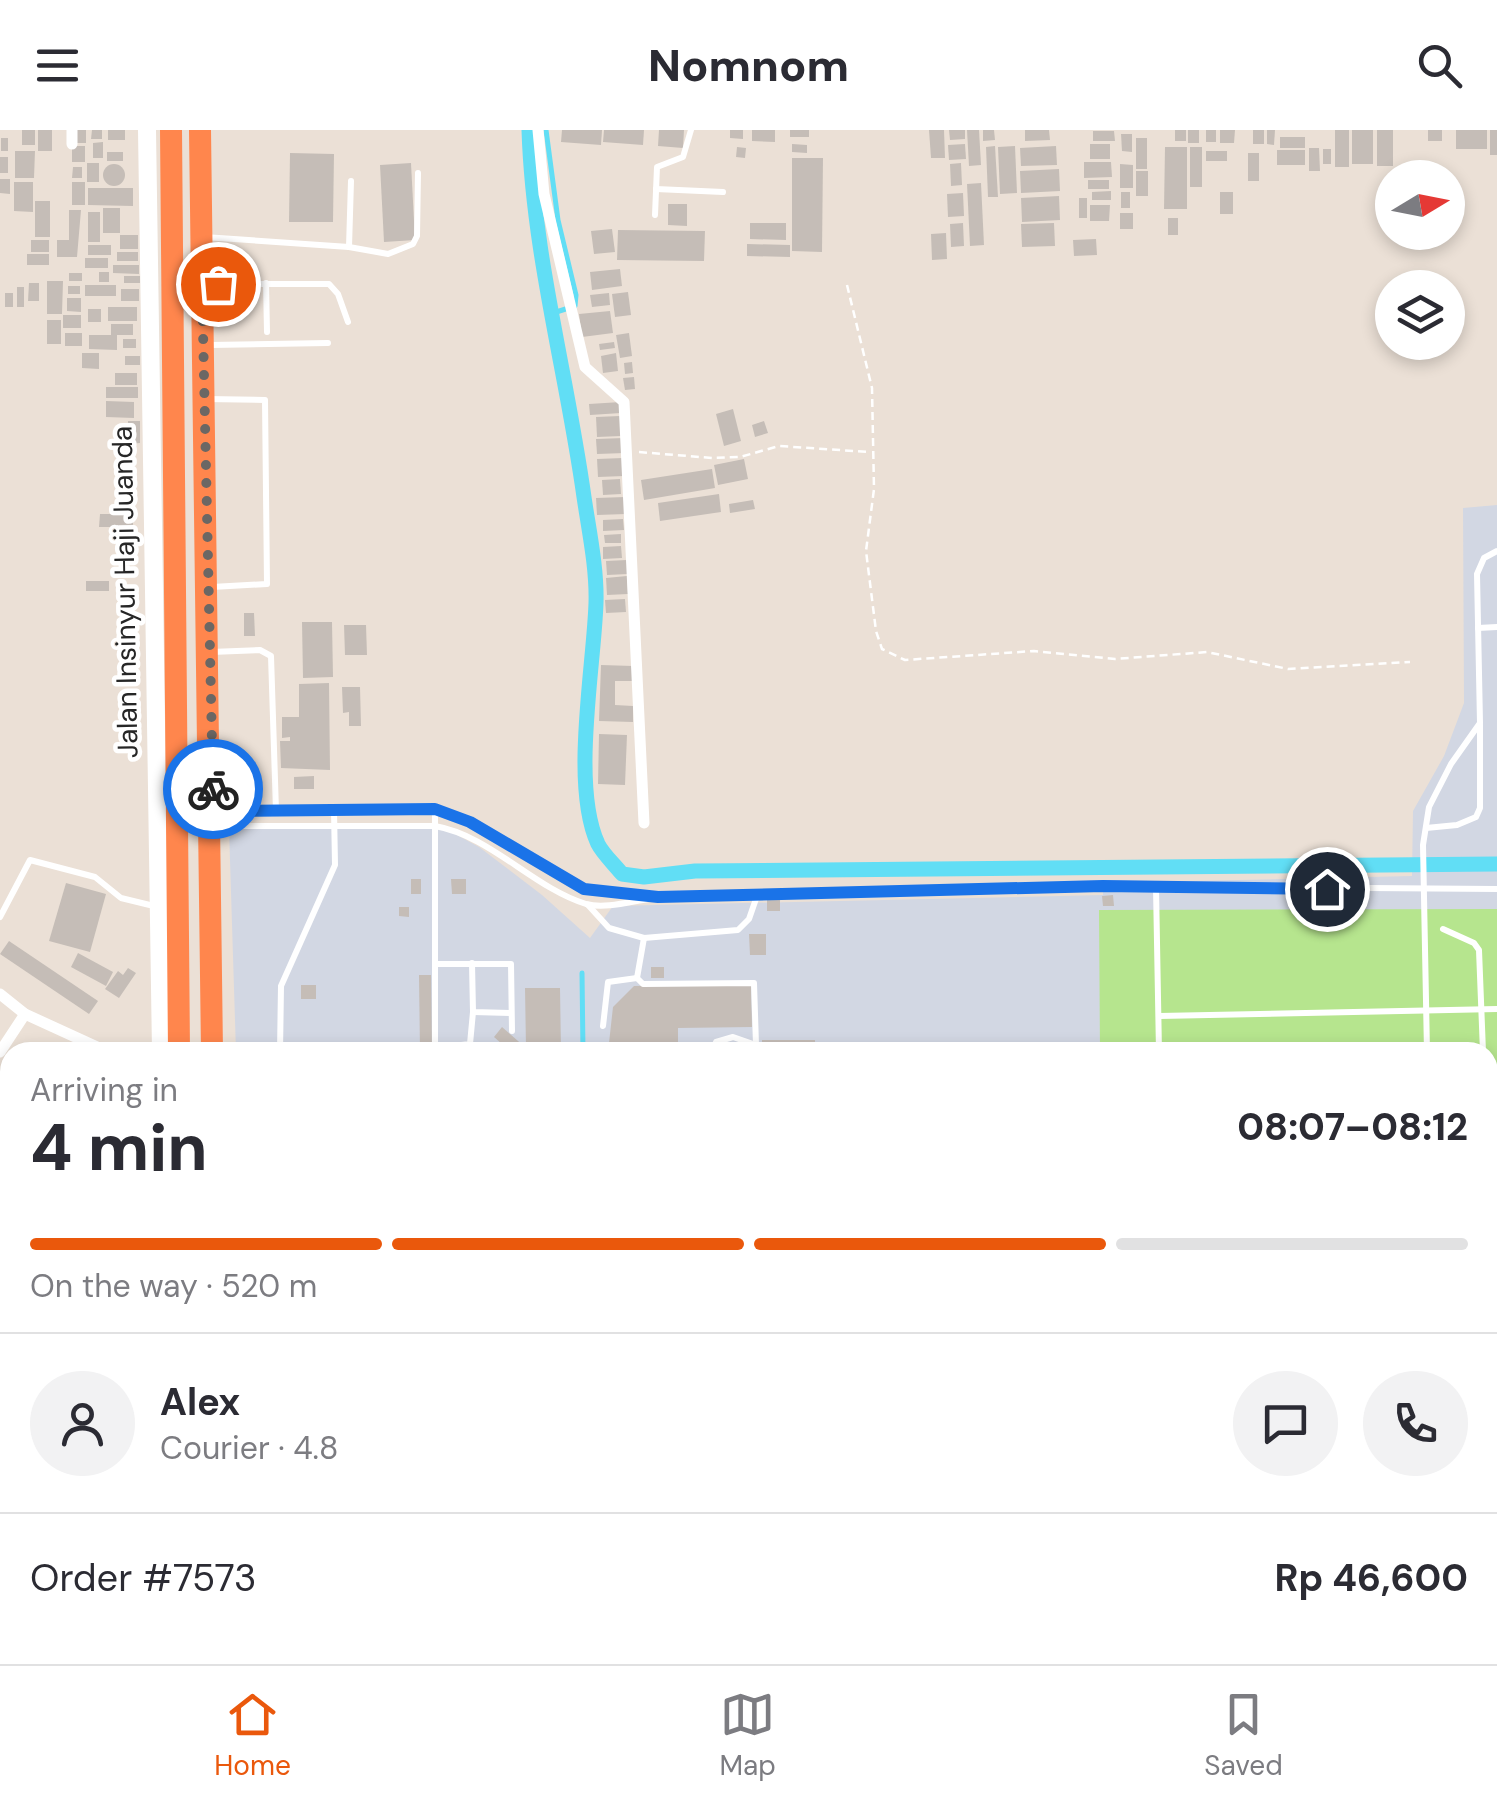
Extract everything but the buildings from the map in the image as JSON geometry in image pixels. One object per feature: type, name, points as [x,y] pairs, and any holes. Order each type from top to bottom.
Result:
[{"type":"highway","name":"Jalan Insinyur Haji Juanda","points":[[171,130],[162,198],[172,488],[169,911],[178,1042]]},
{"type":"highway","points":[[200,130],[212,788],[212,1042]]},
{"type":"highway","points":[[172,488],[208,488]]},
{"type":"street","points":[[72,130],[72,144]]},
{"type":"street","name":"Jalan Insinyur Haji Juanda","points":[[148,130],[162,198],[169,911],[162,1042]]},
{"type":"street","points":[[538,130],[544,194],[588,372],[614,388],[624,402],[644,823]]},
{"type":"street","points":[[0,994],[26,1014],[86,1042]]},
{"type":"street","points":[[7,1042],[26,1014]]},
{"type":"lane","points":[[655,215],[657,168],[683,157],[691,130]]},
{"type":"lane","points":[[203,236],[349,247],[388,254],[413,244],[418,228],[418,173]]},
{"type":"lane","points":[[349,247],[351,181]]},
{"type":"lane","points":[[656,189],[723,192]]},
{"type":"lane","points":[[266,283],[267,332]]},
{"type":"lane","points":[[202,284],[329,284],[338,294],[348,322]]},
{"type":"lane","points":[[204,345],[328,343]]},
{"type":"lane","points":[[205,400],[265,400],[267,584],[209,587]]},
{"type":"lane","points":[[1426,828],[1456,826],[1476,817],[1480,723],[1477,574],[1484,558],[1497,551]]},
{"type":"lane","points":[[1478,628],[1497,627]]},
{"type":"lane","points":[[210,652],[260,650],[271,656],[276,811]]},
{"type":"lane","points":[[1426,1042],[1422,878],[1429,806],[1450,764],[1480,723]]},
{"type":"lane","points":[[212,788],[232,809],[435,809],[470,822],[584,889],[658,897]]},
{"type":"lane","points":[[435,809],[435,1042]]},
{"type":"lane","points":[[280,1042],[281,986],[335,859],[334,810]]},
{"type":"lane","points":[[210,826],[436,826],[462,833],[526,874],[588,905],[609,928],[644,938],[738,930],[749,919],[758,894]]},
{"type":"lane","points":[[0,917],[30,860],[95,877],[120,898],[169,911]]},
{"type":"lane","points":[[588,905],[658,897],[758,894],[1156,887],[1497,889]]},
{"type":"lane","points":[[1156,887],[1159,1042]]},
{"type":"lane","points":[[1442,930],[1474,943],[1479,950],[1482,1042]]},
{"type":"lane","points":[[637,978],[644,938]]},
{"type":"lane","points":[[470,1042],[474,1012],[472,963]]},
{"type":"lane","points":[[435,964],[510,964],[512,1031]]},
{"type":"lane","points":[[603,1026],[608,982],[637,978]]},
{"type":"lane","points":[[637,978],[643,984],[754,983],[756,1042]]},
{"type":"lane","points":[[1159,1016],[1497,1010]]},
{"type":"lane","points":[[474,1012],[510,1013]]},
{"type":"lane","points":[[720,1042],[723,1038],[742,1038],[747,1042]]},
{"type":"path","points":[[847,285],[872,388],[870,452],[874,489],[866,551],[876,631],[882,649],[890,656],[905,660],[1034,651],[1116,659],[1206,652],[1284,669],[1313,670],[1410,662]]},
{"type":"path","points":[[629,451],[712,458],[740,457],[779,446],[870,452]]},
{"type":"shaded area","points":[[1497,505],[1497,1042],[236,1042],[229,828],[446,829],[479,847],[590,938],[613,906],[1103,895],[1103,883],[1412,876],[1413,811],[1444,756],[1464,703],[1463,508]]},
{"type":"green space","points":[[1497,909],[1497,1042],[1100,1042],[1099,910]]},
{"type":"waterway","points":[[529,130],[537,223],[595,576],[586,791],[598,844],[622,874],[644,877],[695,871],[1497,864]]},
{"type":"waterway","points":[[546,130],[558,220],[576,295],[575,306],[550,314]]},
{"type":"waterway","points":[[582,973],[583,1042]]},
{"type":"way so far","points":[[213,789],[202,284],[218,284]]},
{"type":"route","points":[[213,789],[226,806],[241,811],[450,812],[553,874],[597,892],[658,897],[1103,886],[1327,889]]}]
